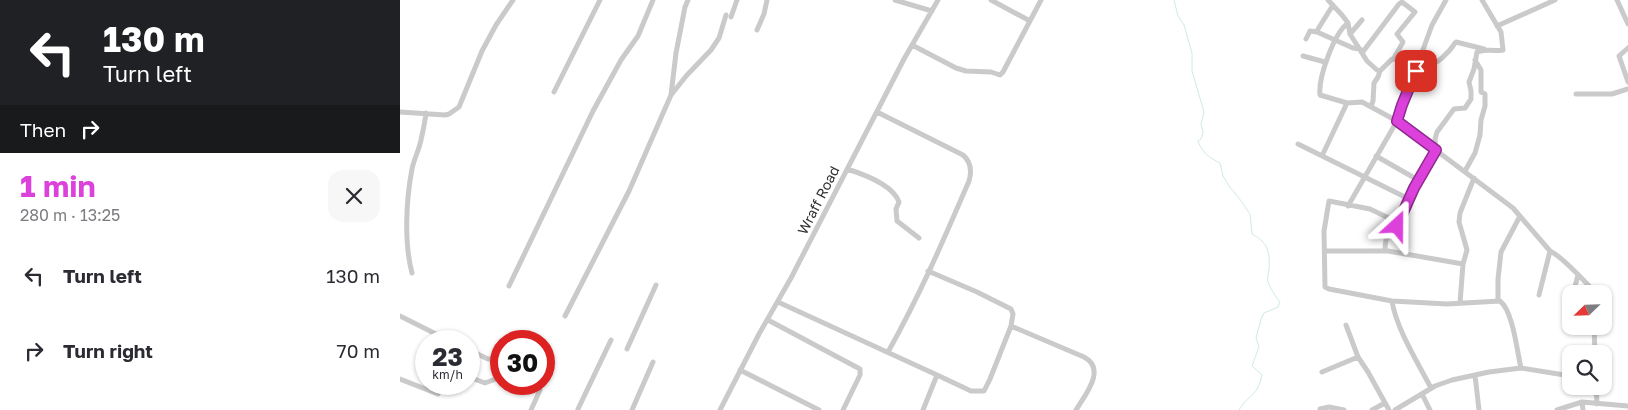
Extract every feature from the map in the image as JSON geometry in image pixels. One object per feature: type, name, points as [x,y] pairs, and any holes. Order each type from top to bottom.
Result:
[{"type":"street","points":[[400,112],[450,114],[460,106],[482,51],[496,24],[513,0]]},
{"type":"street","points":[[554,92],[600,0]]},
{"type":"street","points":[[509,286],[593,111],[621,60],[638,36],[654,0]]},
{"type":"street","points":[[671,96],[676,54],[688,0]]},
{"type":"street","points":[[565,316],[629,191],[671,96],[682,80],[711,50],[719,38],[737,0]]},
{"type":"street","points":[[757,30],[764,14],[767,0]]},
{"type":"street","points":[[895,0],[932,11]]},
{"type":"street","name":"Wraff Road","points":[[720,410],[938,0]]},
{"type":"street","points":[[991,0],[1030,20]]},
{"type":"street","points":[[912,46],[956,68],[966,71],[991,72],[1000,75],[1004,72],[1041,0]]},
{"type":"street","points":[[1328,0],[1348,23],[1350,34],[1372,66],[1380,70]]},
{"type":"street","points":[[1348,206],[1397,121],[1432,24],[1446,0]]},
{"type":"street","points":[[1394,58],[1416,71],[1429,67],[1447,53],[1456,42],[1496,51],[1503,50],[1501,32],[1482,0]]},
{"type":"street","points":[[1497,26],[1546,2],[1555,0]]},
{"type":"street","points":[[1617,0],[1628,24]]},
{"type":"street","points":[[1361,51],[1399,4],[1402,2],[1415,12],[1397,34],[1403,42],[1394,58],[1380,70],[1374,84],[1371,106]]},
{"type":"street","points":[[1317,32],[1333,5]]},
{"type":"street","points":[[1350,34],[1362,20]]},
{"type":"street","points":[[1348,23],[1339,30],[1325,62],[1320,94],[1346,102],[1359,101],[1397,121],[1513,208],[1550,251],[1555,253],[1588,285]]},
{"type":"street","points":[[1306,39],[1310,31],[1317,32],[1361,51]]},
{"type":"street","points":[[1628,48],[1619,56],[1628,82]]},
{"type":"street","points":[[1385,251],[1388,234],[1399,223],[1418,180],[1436,150],[1435,139],[1438,132],[1454,109],[1465,108],[1470,99],[1471,90],[1469,82],[1477,52],[1485,49]]},
{"type":"street","points":[[1303,56],[1325,62]]},
{"type":"street","points":[[1465,172],[1475,153],[1486,106],[1485,94],[1481,92],[1481,70],[1475,59]]},
{"type":"street","points":[[1576,94],[1612,94],[1628,89]]},
{"type":"street","points":[[1322,156],[1346,102]]},
{"type":"street","points":[[877,112],[964,155],[970,164],[971,173],[928,272],[888,352]]},
{"type":"street","points":[[412,273],[408,232],[410,184],[426,113]]},
{"type":"street","points":[[1298,144],[1409,199]]},
{"type":"street","points":[[1376,156],[1418,180]]},
{"type":"street","points":[[847,169],[864,174],[891,189],[899,202],[896,209],[897,221],[919,238]]},
{"type":"street","points":[[1460,303],[1463,264],[1467,250],[1460,222],[1460,213],[1474,178]]},
{"type":"street","points":[[1399,223],[1370,209],[1329,201],[1324,232],[1324,282],[1326,288],[1392,301],[1503,303],[1507,312],[1520,368]]},
{"type":"street","points":[[1498,302],[1501,252],[1520,216]]},
{"type":"street","points":[[1325,251],[1385,251],[1463,264]]},
{"type":"street","points":[[1539,295],[1550,251]]},
{"type":"street","points":[[778,302],[971,391],[984,391],[1011,326],[1013,317],[1011,309],[977,292],[928,272]]},
{"type":"street","points":[[1575,285],[1578,275]]},
{"type":"street","points":[[626,348],[656,285]]},
{"type":"street","points":[[1392,301],[1400,327],[1431,388]]},
{"type":"street","points":[[400,316],[428,330]]},
{"type":"street","points":[[768,320],[860,369],[860,376],[843,410]]},
{"type":"street","points":[[1346,325],[1358,357],[1389,410]]},
{"type":"street","points":[[1011,326],[1093,362],[1095,367],[1094,377],[1076,410]]},
{"type":"street","points":[[578,409],[611,340]]},
{"type":"street","points":[[1322,372],[1358,357]]},
{"type":"street","points":[[632,410],[653,362]]},
{"type":"street","points":[[1395,410],[1431,388],[1452,380],[1475,375],[1520,368],[1562,375]]},
{"type":"street","points":[[740,370],[819,410]]},
{"type":"street","points":[[1475,375],[1479,410]]},
{"type":"street","points":[[923,410],[938,376]]},
{"type":"street","points":[[400,379],[415,385]]},
{"type":"street","points":[[1422,394],[1430,410]]},
{"type":"street","points":[[531,410],[538,395]]},
{"type":"street","points":[[1596,395],[1597,404]]},
{"type":"street","points":[[1582,402],[1583,410]]},
{"type":"street","points":[[1557,410],[1582,402],[1628,406]]},
{"type":"street","points":[[1372,410],[1385,403]]},
{"type":"street","points":[[1320,409],[1329,407],[1344,410]]},
{"type":"waterway","points":[[1174,0],[1192,53],[1192,71],[1204,112],[1201,124],[1203,132],[1201,139],[1198,141],[1207,155],[1220,163],[1223,176],[1250,214],[1252,234],[1262,241],[1269,254],[1268,282],[1280,302],[1278,307],[1264,313],[1261,319],[1256,338],[1259,347],[1252,366],[1262,375],[1258,388],[1239,410]]},
{"type":"route","points":[[1397,226],[1414,188],[1436,150],[1397,121],[1416,71]]}]
